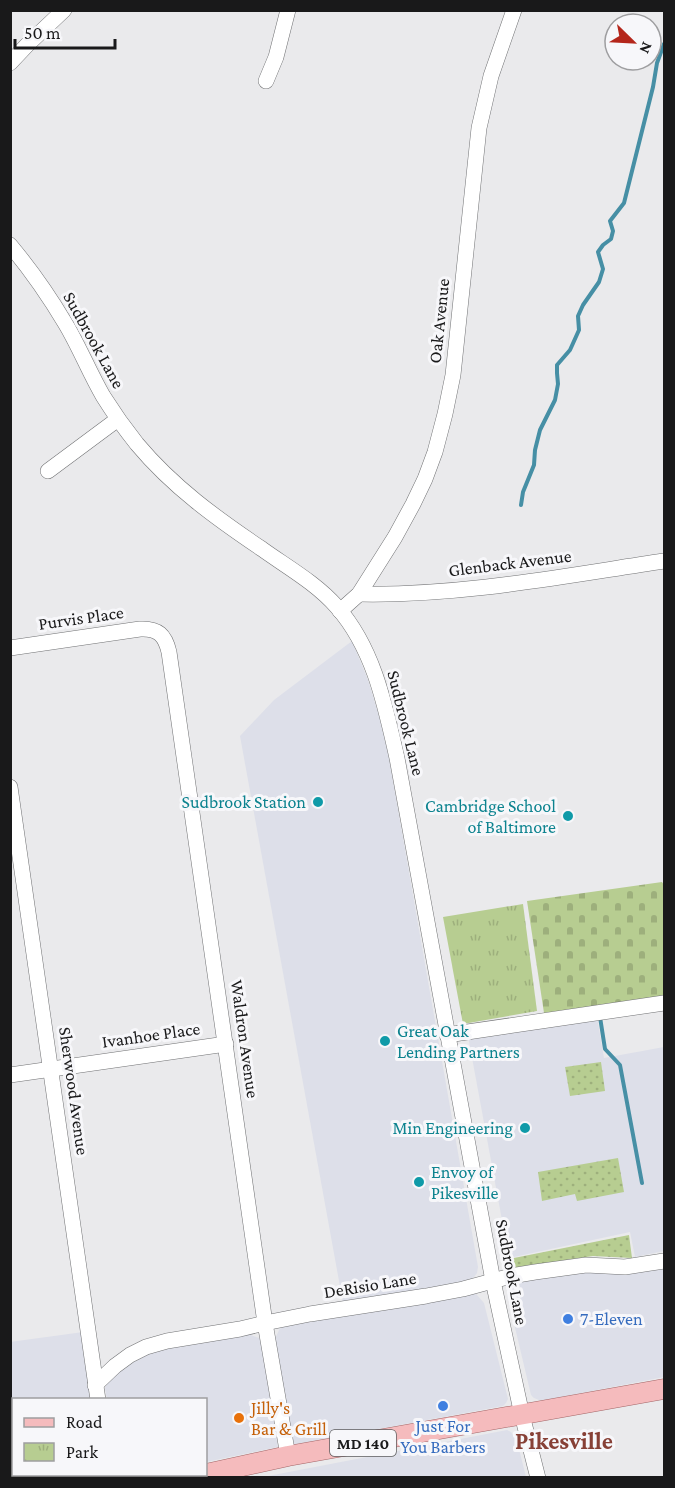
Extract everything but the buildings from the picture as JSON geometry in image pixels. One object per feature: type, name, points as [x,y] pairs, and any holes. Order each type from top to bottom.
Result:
[{"type":"main road","name":"MD 140","points":[[207,1473],[288,1456],[664,1389]]},
{"type":"street","points":[[10,63],[64,10]]},
{"type":"street","points":[[266,81],[276,57],[288,10]]},
{"type":"street","name":"Oak Avenue","points":[[340,611],[359,594],[413,504],[425,479],[445,414],[453,375],[479,128],[491,76],[514,10]]},
{"type":"street","name":"Sudbrook Lane","points":[[10,244],[65,323],[102,394],[137,443],[176,485],[217,518],[321,591],[351,626],[372,664],[397,758],[493,1281],[538,1478]]},
{"type":"street","points":[[48,471],[118,419]]},
{"type":"street","name":"Glenback Avenue","points":[[359,594],[438,592],[494,586],[664,561]]},
{"type":"street","name":"Purvis Place","points":[[10,648],[141,629],[156,631]]},
{"type":"street","name":"Waldron Avenue","points":[[156,631],[167,642],[169,652],[266,1323],[288,1456]]},
{"type":"street","name":"Sherwood Avenue","points":[[10,787],[96,1392]]},
{"type":"street","points":[[447,1035],[664,1003]]},
{"type":"street","name":"Ivanhoe Place","points":[[10,1075],[226,1044]]},
{"type":"street","name":"DeRisio Lane","points":[[96,1392],[123,1361],[147,1347],[167,1341],[426,1296],[511,1276],[586,1265],[626,1267],[664,1261]]},
{"type":"shaded area","points":[[352,641],[368,680],[389,758],[478,1267],[477,1273],[469,1281],[343,1303],[240,736],[274,700]]},
{"type":"shaded area","points":[[597,1017],[604,1058],[664,1047],[664,1251],[635,1257],[630,1232],[509,1258],[468,1036]]},
{"type":"shaded area","points":[[664,1268],[664,1377],[545,1400],[539,1400],[531,1395],[507,1294],[513,1283],[562,1273]]},
{"type":"shaded area","points":[[476,1294],[484,1303],[508,1399],[503,1406],[291,1445],[275,1339],[280,1328],[287,1324],[384,1310]]},
{"type":"shaded area","points":[[83,1332],[92,1398],[12,1398],[12,1476],[103,1477],[11,1477],[10,1342]]},
{"type":"shaded area","points":[[248,1334],[259,1338],[263,1344],[278,1447],[207,1462],[207,1398],[107,1398],[105,1388],[108,1381],[132,1361],[169,1346]]},
{"type":"shaded area","points":[[507,1430],[517,1441],[526,1477],[263,1477]]},
{"type":"green space","points":[[662,882],[664,885],[664,996],[544,1013],[527,901]]},
{"type":"green space","points":[[523,904],[537,1011],[463,1024],[443,917]]},
{"type":"green space","points":[[601,1062],[605,1091],[570,1096],[565,1067]]},
{"type":"green space","points":[[618,1158],[624,1192],[577,1201],[575,1194],[542,1201],[538,1172]]},
{"type":"green space","points":[[629,1235],[632,1258],[593,1256],[514,1268],[509,1259]]},
{"type":"waterway","points":[[521,505],[523,492],[534,465],[540,430],[555,400],[558,384],[557,365],[570,350],[579,330],[578,316],[599,282],[603,269],[598,252],[611,239],[613,231],[610,221],[624,203],[657,63],[664,44]]},
{"type":"waterway","points":[[600,1017],[605,1049],[620,1065],[642,1183]]},
{"type":"place","name":"Sudbrook Station","points":[[318,802]]},
{"type":"place","name":"Cambridge School of Baltimore","points":[[568,816]]},
{"type":"place","name":"Great Oak Lending Partners","points":[[385,1041]]},
{"type":"place","name":"Min Engineering","points":[[525,1128]]},
{"type":"place","name":"Envoy of Pikesville","points":[[419,1182]]},
{"type":"place","name":"7-Eleven","points":[[568,1319]]},
{"type":"place","name":"Just For You Barbers","points":[[443,1406]]},
{"type":"place","name":"Jilly's Bar & Grill","points":[[239,1418]]},
{"type":"district","name":"Pikesville","points":[[564,1440]]}]
